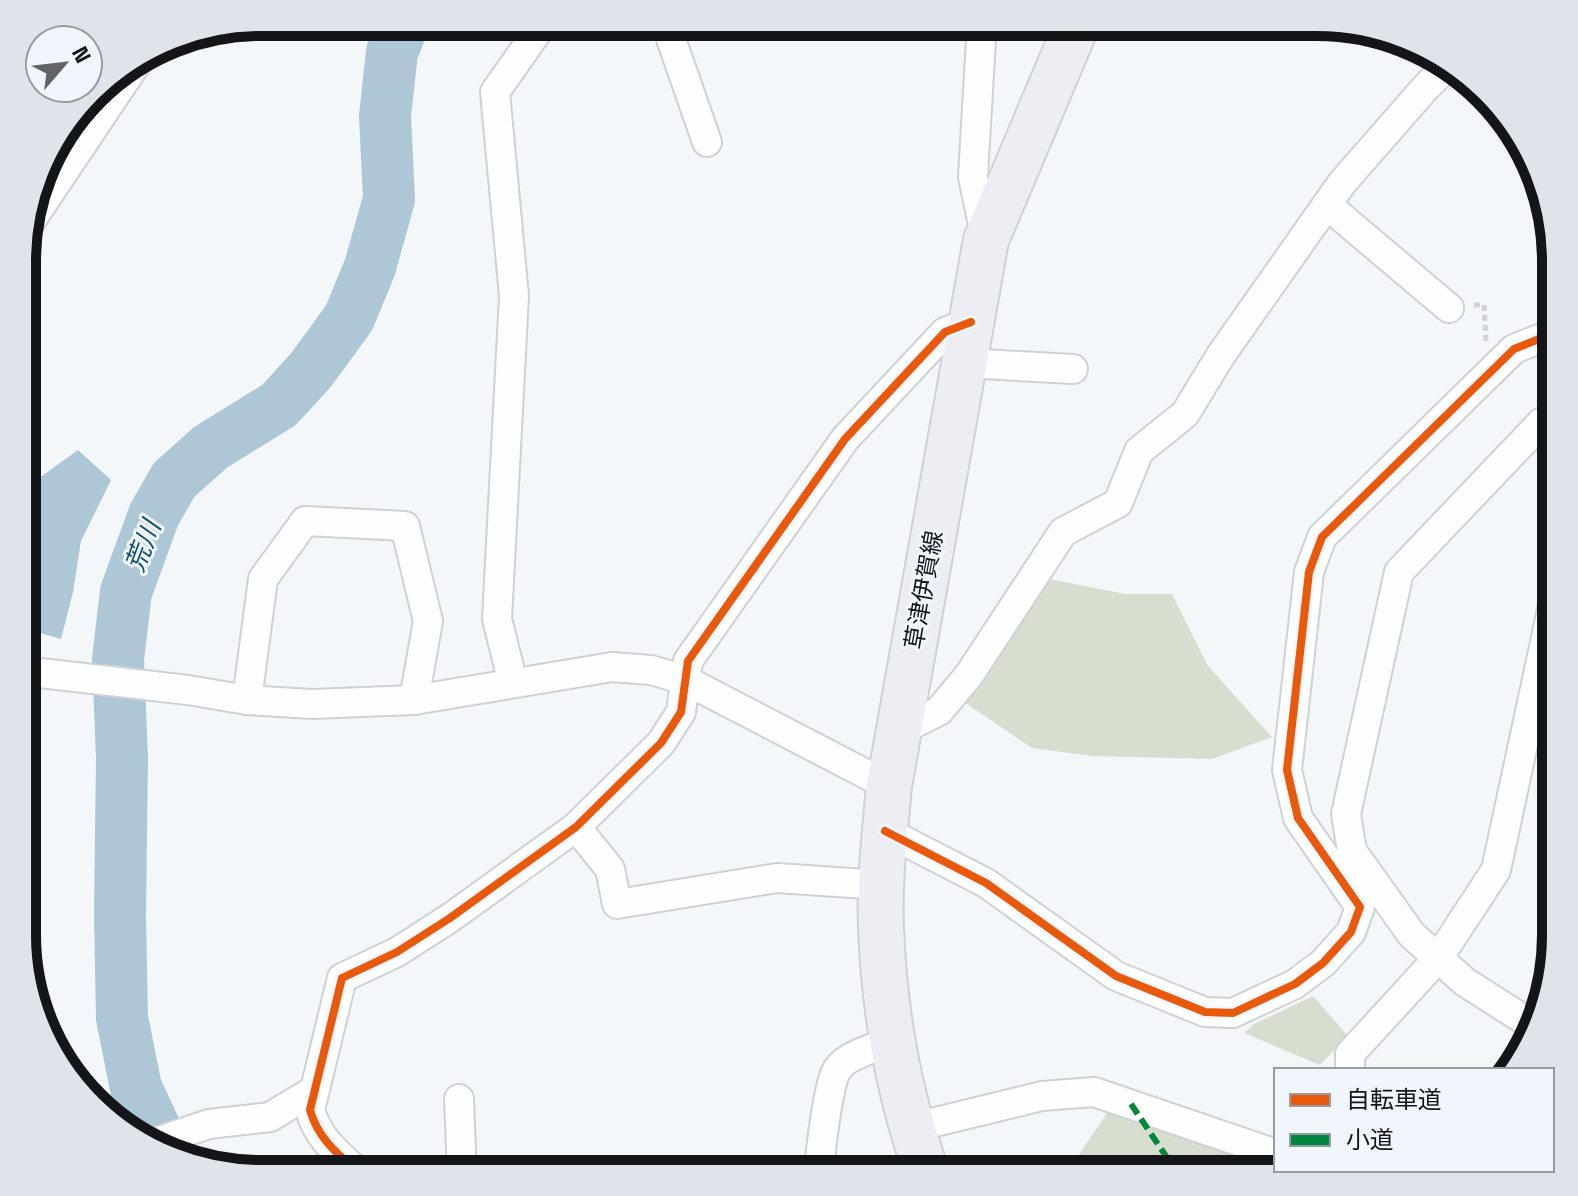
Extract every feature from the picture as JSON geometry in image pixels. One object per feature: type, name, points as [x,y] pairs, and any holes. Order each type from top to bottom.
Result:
[{"type":"main road","name":"草津伊賀線","points":[[922,1160],[911,1128],[892,1042],[881,928],[889,786],[986,240],[1072,36]]},
{"type":"street","points":[[513,683],[497,619],[514,296],[495,92],[534,36]]},
{"type":"street","points":[[672,36],[707,142]]},
{"type":"street","points":[[981,36],[973,177],[986,240]]},
{"type":"street","points":[[899,731],[939,711],[969,675],[1063,532],[1118,503],[1139,451],[1185,414],[1221,355],[1342,183],[1441,73]]},
{"type":"street","points":[[45,200],[122,85]]},
{"type":"street","points":[[1327,205],[1457,306]]},
{"type":"street","points":[[344,1160],[314,1126],[310,1110],[342,978],[397,952],[450,918],[576,827],[661,743],[681,712],[688,661],[845,439],[945,332],[967,343],[1073,369]]},
{"type":"street","points":[[885,831],[986,883],[1116,976],[1205,1012],[1233,1013],[1267,999],[1295,984],[1323,963],[1351,932],[1360,907],[1298,818],[1287,770],[1309,572],[1322,537],[1514,349],[1542,338]]},
{"type":"street","points":[[1525,1020],[1465,982],[1412,935],[1352,851],[1346,814],[1399,572],[1542,423]]},
{"type":"street","points":[[247,700],[263,579],[305,521],[405,526],[428,621],[414,700]]},
{"type":"street","points":[[1350,1068],[1350,1054],[1439,957],[1496,870],[1542,656]]},
{"type":"street","points":[[36,672],[247,700],[312,704],[414,700],[612,667],[651,670],[685,680],[889,786]]},
{"type":"street","points":[[576,827],[610,869],[617,904],[777,878],[882,885]]},
{"type":"street","points":[[821,1160],[828,1103],[837,1069],[860,1053],[892,1042]]},
{"type":"street","points":[[165,1138],[188,1129],[270,1117],[313,1091]]},
{"type":"street","points":[[911,1128],[1042,1096],[1094,1092],[1274,1153]]},
{"type":"street","points":[[459,1099],[461,1160]]},
{"type":"path","points":[[1457,306],[1484,305],[1487,346]]},
{"type":"shaded area","points":[[1044,578],[1125,594],[1172,594],[1208,666],[1272,737],[1212,759],[1092,756],[1032,748],[961,700]]},
{"type":"shaded area","points":[[1313,996],[1348,1036],[1320,1065],[1244,1033],[1254,1024]]},
{"type":"shaded area","points":[[1111,1107],[1262,1160],[1075,1160]]},
{"type":"water","points":[[78,450],[111,480],[81,541],[61,639],[36,632],[36,480]]},
{"type":"waterway","name":"荒川","points":[[158,1135],[136,1088],[122,1018],[122,758],[118,659],[126,592],[154,515],[174,480],[211,447],[279,405],[311,370],[349,318],[370,267],[389,199],[385,116],[392,52],[398,36]]},
{"type":"marked path","points":[[1131,1104],[1169,1160]]},
{"type":"cycle path","points":[[345,1160],[318,1130],[310,1110],[342,978],[397,952],[450,918],[576,827],[661,743],[681,712],[688,661],[845,439],[945,332],[971,322]]},
{"type":"cycle path","points":[[885,831],[986,883],[1116,976],[1205,1012],[1233,1013],[1295,984],[1323,963],[1351,932],[1360,907],[1298,818],[1287,770],[1309,572],[1322,537],[1514,349],[1542,338]]}]
